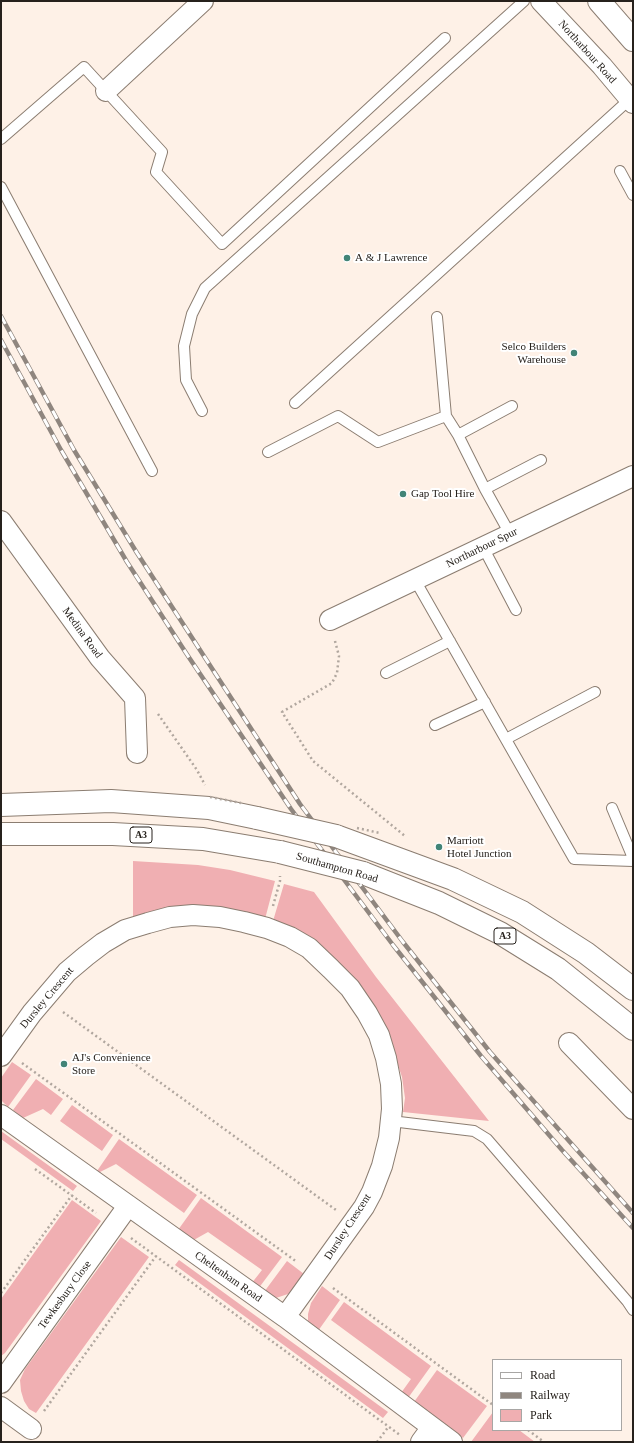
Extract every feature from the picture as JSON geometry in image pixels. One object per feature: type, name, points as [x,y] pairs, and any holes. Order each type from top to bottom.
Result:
[{"type":"main road","points":[[599,1],[633,40]]},
{"type":"main road","points":[[1,804],[111,801],[209,808],[336,836],[453,879],[522,912],[586,953],[633,989]]},
{"type":"main road","name":"Southampton Road","points":[[1,834],[113,834],[203,839],[280,852],[363,873],[439,903],[500,933],[558,969],[633,1029]]},
{"type":"street","points":[[106,91],[203,1]]},
{"type":"street","name":"Northarbour Road","points":[[541,1],[602,66],[632,101]]},
{"type":"street","name":"Northarbour Spur","points":[[330,620],[633,476]]},
{"type":"street","name":"Medina Road","points":[[1,521],[100,658],[135,698]]},
{"type":"street","points":[[135,698],[138,753]]},
{"type":"street","name":"Dursley Crescent","points":[[3,1053],[44,998],[67,972],[108,940],[125,930],[170,918],[193,915],[220,917],[267,928],[290,937],[309,948],[350,988],[367,1013],[379,1035],[386,1058],[391,1084],[392,1109],[389,1138],[382,1166],[372,1192],[354,1223],[285,1317]]},
{"type":"street","points":[[569,1042],[633,1109]]},
{"type":"street","name":"Cheltenham Road","points":[[1,1115],[285,1317],[419,1436],[452,1442]]},
{"type":"street","name":"Tewkesbury Close","points":[[1,1383],[128,1206]]},
{"type":"street","points":[[1,1407],[31,1429]]},
{"type":"lane","points":[[202,411],[186,380],[184,346],[192,314],[206,288],[524,1]]},
{"type":"lane","points":[[1,139],[84,67],[162,152],[156,172],[222,244],[445,38]]},
{"type":"lane","points":[[295,403],[632,101]]},
{"type":"lane","points":[[620,171],[633,195]]},
{"type":"lane","points":[[1,187],[152,471]]},
{"type":"lane","points":[[437,317],[446,416],[458,435],[485,489],[510,534]]},
{"type":"lane","points":[[458,435],[512,406]]},
{"type":"lane","points":[[268,452],[338,416],[378,442],[446,416]]},
{"type":"lane","points":[[485,489],[541,460]]},
{"type":"lane","points":[[483,547],[516,610]]},
{"type":"lane","points":[[415,580],[574,859],[633,860],[612,808]]},
{"type":"lane","points":[[386,673],[450,641]]},
{"type":"lane","points":[[506,739],[595,692]]},
{"type":"lane","points":[[435,725],[484,702]]},
{"type":"lane","points":[[391,1121],[474,1131],[487,1139],[627,1301],[633,1310]]},
{"type":"path","points":[[330,620],[339,656],[337,673],[332,683],[282,712],[313,761],[410,840]]},
{"type":"path","points":[[135,698],[154,709],[197,770],[207,790]]},
{"type":"path","points":[[273,907],[280,881]]},
{"type":"path","points":[[44,998],[354,1223]]},
{"type":"path","points":[[3,1053],[316,1275],[492,1404]]},
{"type":"path","points":[[33,1167],[156,1256],[419,1436]]},
{"type":"path","points":[[1,1293],[72,1195]]},
{"type":"path","points":[[31,1429],[156,1256]]},
{"type":"path","points":[[529,1431],[544,1442]]},
{"type":"green space","points":[[133,861],[198,865],[230,870],[275,881],[265,919],[133,922]]},
{"type":"green space","points":[[284,884],[314,892],[376,977],[489,1121],[403,1112],[405,1098],[402,1077],[386,1030],[273,921]]},
{"type":"green space","points":[[12,1062],[31,1075],[8,1107],[1,1100],[1,1078]]},
{"type":"green space","points":[[36,1079],[63,1099],[51,1115],[43,1109],[23,1118],[13,1110]]},
{"type":"green space","points":[[72,1105],[113,1135],[102,1151],[60,1121]]},
{"type":"green space","points":[[1,1131],[77,1186],[73,1191],[1,1139]]},
{"type":"green space","points":[[119,1139],[197,1195],[184,1213],[116,1164],[98,1173],[97,1171]]},
{"type":"green space","points":[[201,1198],[282,1257],[258,1289],[251,1284],[262,1270],[208,1232],[192,1241],[178,1230]]},
{"type":"green space","points":[[72,1200],[101,1221],[5,1353],[1,1356],[1,1299]]},
{"type":"green space","points":[[121,1237],[149,1257],[36,1413],[29,1409],[24,1401],[21,1391],[20,1380],[25,1369]]},
{"type":"green space","points":[[179,1260],[388,1412],[383,1418],[175,1265]]},
{"type":"green space","points":[[287,1261],[304,1274],[293,1290],[288,1294],[276,1298],[270,1296],[264,1292]]},
{"type":"green space","points":[[322,1286],[340,1300],[318,1331],[308,1321],[308,1314],[311,1303]]},
{"type":"green space","points":[[344,1302],[431,1366],[408,1398],[401,1393],[411,1379],[331,1320]]},
{"type":"green space","points":[[437,1370],[487,1406],[463,1438],[414,1402]]},
{"type":"green space","points":[[492,1413],[492,1431],[520,1431],[535,1442],[471,1442]]},
{"type":"railway","points":[[1,316],[74,450],[137,553],[300,804],[403,942],[490,1052],[633,1213]]},
{"type":"railway","points":[[1,340],[61,450],[127,562],[291,809],[393,945],[481,1056],[562,1150],[633,1228]]},
{"type":"place","name":"A & J Lawrence","points":[[347,258]]},
{"type":"place","name":"Selco Builders Warehouse","points":[[574,353]]},
{"type":"place","name":"Gap Tool Hire","points":[[403,494]]},
{"type":"place","name":"Marriott Hotel Junction","points":[[439,847]]},
{"type":"place","name":"AJ's Convenience Store","points":[[64,1064]]}]
